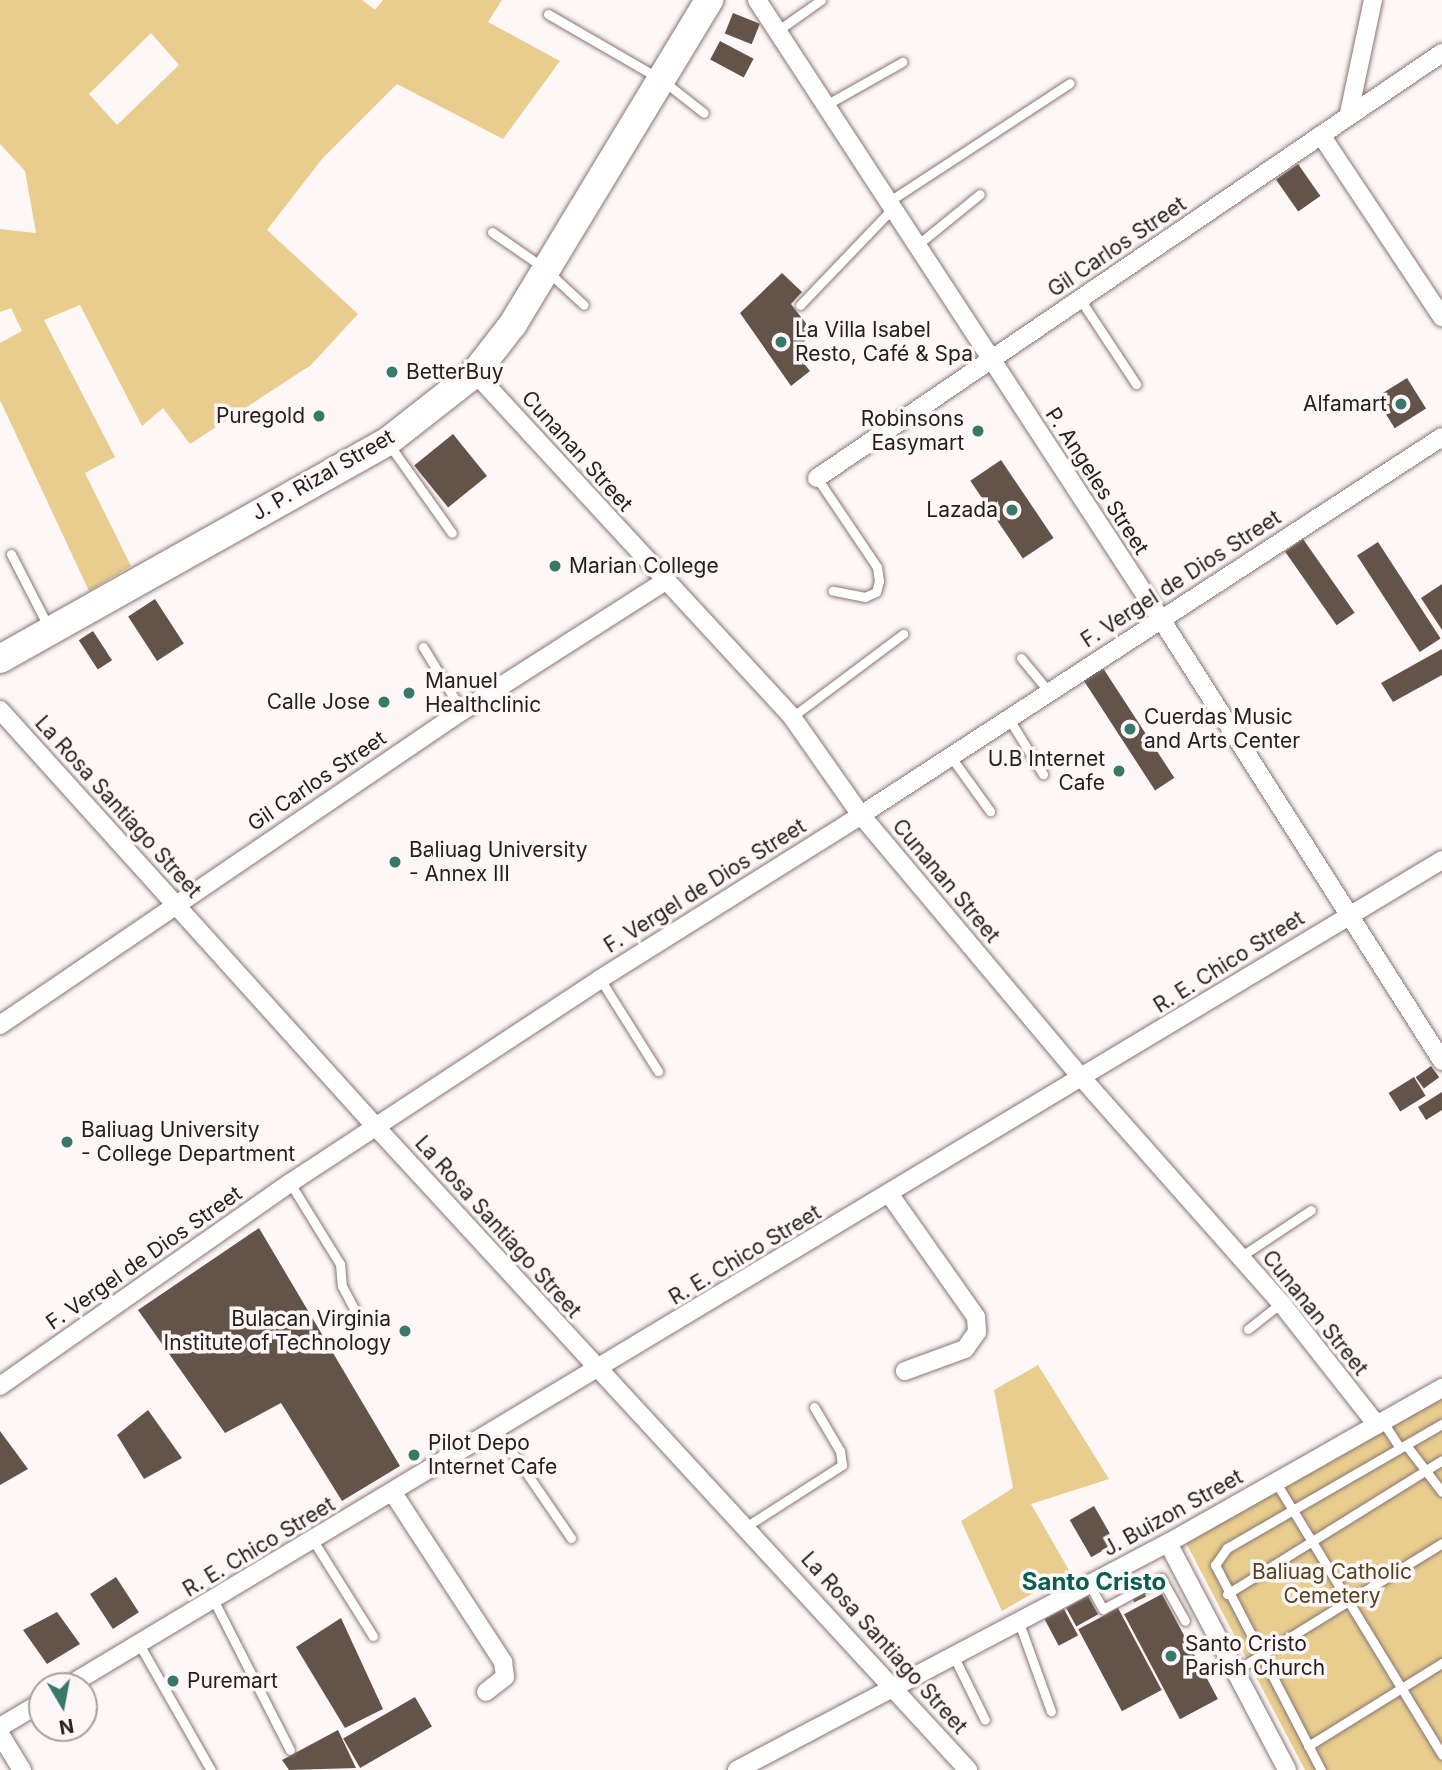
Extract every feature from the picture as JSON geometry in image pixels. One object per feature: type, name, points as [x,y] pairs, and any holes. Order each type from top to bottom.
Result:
[{"type":"main road","name":"J. P. Rizal Street","points":[[0,659],[387,442],[475,373],[513,324],[544,268],[709,0]]},
{"type":"street","name":"P. Angeles Street","points":[[757,0],[915,247],[1161,619],[1442,1060]]},
{"type":"street","points":[[1349,113],[1373,0]]},
{"type":"street","name":"Gil Carlos Street","points":[[817,478],[992,362],[1349,113],[1442,53]]},
{"type":"street","points":[[1321,135],[1442,317]]},
{"type":"street","name":"Cunanan Street","points":[[475,373],[792,717],[861,815],[1082,1078],[1281,1303],[1380,1424]]},
{"type":"street","name":"F. Vergel de Dios Street","points":[[0,1386],[290,1183],[600,979],[861,815],[1442,437]]},
{"type":"street","name":"Gil Carlos Street","points":[[0,1025],[462,710],[665,581]]},
{"type":"street","name":"La Rosa Santiago Street","points":[[0,710],[376,1127],[598,1370],[747,1526],[968,1770]]},
{"type":"street","name":"R. E. Chico Street","points":[[92,1672],[314,1542],[1442,860]]},
{"type":"street","points":[[890,1195],[976,1317],[977,1332],[965,1349],[905,1371]]},
{"type":"street","name":"J. Buizon Street","points":[[737,1770],[1168,1543],[1442,1388]]},
{"type":"street","points":[[393,1493],[503,1662],[505,1676],[486,1692]]},
{"type":"street","points":[[1168,1543],[1287,1770]]},
{"type":"street","points":[[0,1727],[28,1710]]},
{"type":"street","points":[[0,1734],[22,1770]]},
{"type":"lane","points":[[777,31],[821,0]]},
{"type":"lane","points":[[548,14],[662,80],[704,113]]},
{"type":"lane","points":[[824,106],[902,62]]},
{"type":"lane","points":[[800,305],[889,207],[1070,83]]},
{"type":"lane","points":[[915,247],[980,194]]},
{"type":"lane","points":[[492,232],[544,268],[584,305]]},
{"type":"lane","points":[[1080,299],[1136,384]]},
{"type":"lane","points":[[387,442],[452,533]]},
{"type":"lane","points":[[817,478],[877,567],[879,581],[876,592],[865,597],[833,592]]},
{"type":"lane","points":[[11,554],[50,629]]},
{"type":"lane","points":[[792,717],[903,634]]},
{"type":"lane","points":[[423,647],[462,710]]},
{"type":"lane","points":[[1021,658],[1050,693]]},
{"type":"lane","points":[[1009,719],[1043,774]]},
{"type":"lane","points":[[951,757],[990,811]]},
{"type":"lane","points":[[600,979],[658,1071]]},
{"type":"lane","points":[[290,1183],[340,1264],[342,1286],[355,1310]]},
{"type":"lane","points":[[1240,1257],[1311,1210]]},
{"type":"lane","points":[[1248,1329],[1281,1303]]},
{"type":"lane","points":[[747,1526],[842,1465],[840,1451],[814,1406]]},
{"type":"lane","points":[[1380,1424],[1442,1492]]},
{"type":"lane","points":[[1321,1770],[1227,1594],[1215,1564],[1220,1555],[1442,1424]]},
{"type":"lane","points":[[496,1430],[571,1538]]},
{"type":"lane","points":[[1227,1594],[1442,1460]]},
{"type":"lane","points":[[1275,1481],[1442,1755]]},
{"type":"lane","points":[[314,1542],[373,1636]]},
{"type":"lane","points":[[1235,1671],[1442,1543]]},
{"type":"lane","points":[[1089,1584],[1103,1609],[1161,1578],[1185,1621]]},
{"type":"lane","points":[[214,1601],[290,1750]]},
{"type":"lane","points":[[1018,1620],[1051,1711]]},
{"type":"lane","points":[[139,1644],[211,1770]]},
{"type":"lane","points":[[953,1655],[985,1720]]},
{"type":"lane","points":[[1308,1746],[1442,1663]]},
{"type":"green space","points":[[0,0],[362,0],[375,10],[383,0],[502,0],[488,22],[560,61],[503,139],[397,84],[322,159],[267,230],[358,314],[311,365],[190,444],[163,408],[142,426],[80,305],[44,320],[115,457],[85,473],[131,566],[89,591],[0,400],[0,343],[22,331],[11,308],[0,312],[0,229],[36,233],[25,171],[0,144]],"holes":[[[151,33],[179,65],[117,125],[89,94]]]},
{"type":"green space","points":[[1038,1365],[1109,1479],[1031,1504],[1070,1572],[1002,1611],[961,1521],[1013,1488],[994,1390]]},
{"type":"green space","name":"Baliuag Catholic Cemetery","points":[[1442,1395],[1442,1770],[1305,1770],[1184,1539]]},
{"type":"building","points":[[733,13],[760,24],[752,44],[725,33]]},
{"type":"building","points":[[720,41],[754,59],[744,77],[710,60]]},
{"type":"building","points":[[1298,164],[1320,196],[1298,211],[1276,179]]},
{"type":"building","points":[[782,273],[802,292],[791,304],[814,334],[793,350],[810,371],[791,386],[740,313]]},
{"type":"building","name":"Alfamart","points":[[1407,378],[1426,409],[1395,428],[1376,398]]},
{"type":"building","points":[[453,434],[487,476],[448,507],[414,465]]},
{"type":"building","name":"Lazada","points":[[1001,460],[1054,538],[1023,559],[970,481]]},
{"type":"building","points":[[1303,539],[1355,613],[1337,625],[1285,552]]},
{"type":"building","points":[[1378,542],[1441,638],[1420,652],[1357,556]]},
{"type":"building","points":[[1442,584],[1442,630],[1421,598]]},
{"type":"building","points":[[155,599],[184,643],[157,661],[128,616]]},
{"type":"building","points":[[93,631],[112,660],[98,670],[79,640]]},
{"type":"building","points":[[1442,649],[1442,675],[1393,702],[1381,683]]},
{"type":"building","name":"Cuerdas Music and Arts Center","points":[[1103,668],[1174,778],[1155,790],[1084,681]]},
{"type":"building","points":[[1431,1066],[1439,1077],[1424,1088],[1416,1077]]},
{"type":"building","points":[[1414,1077],[1426,1096],[1400,1112],[1389,1093]]},
{"type":"building","points":[[1442,1092],[1442,1110],[1426,1120],[1418,1107]]},
{"type":"building","points":[[259,1228],[400,1466],[342,1501],[281,1403],[225,1433],[138,1310]]},
{"type":"building","points":[[148,1410],[182,1458],[144,1479],[117,1435]]},
{"type":"building","points":[[0,1431],[28,1469],[0,1485]]},
{"type":"building","points":[[1094,1506],[1116,1543],[1091,1557],[1070,1520]]},
{"type":"building","points":[[1135,1574],[1146,1596],[1134,1602],[1123,1580]]},
{"type":"building","points":[[116,1577],[139,1612],[113,1629],[90,1594]]},
{"type":"building","name":"Santo Cristo Parish Church","points":[[1162,1594],[1218,1699],[1180,1719],[1124,1614]]},
{"type":"building","points":[[1088,1596],[1098,1614],[1076,1626],[1066,1608]]},
{"type":"building","points":[[1118,1608],[1162,1690],[1122,1711],[1078,1629]]},
{"type":"building","points":[[1064,1609],[1078,1635],[1059,1646],[1045,1619]]},
{"type":"building","points":[[57,1612],[80,1644],[47,1664],[23,1630]]},
{"type":"building","points":[[341,1618],[383,1709],[345,1728],[296,1647]]},
{"type":"building","points":[[415,1697],[432,1726],[360,1768],[343,1738]]},
{"type":"building","points":[[338,1730],[356,1768],[289,1770],[282,1760]]},
{"type":"place","name":"La Villa Isabel Resto, Café & Spa","points":[[781,342]]},
{"type":"place","name":"BetterBuy","points":[[392,372]]},
{"type":"place","name":"Alfamart","points":[[1401,404]]},
{"type":"place","name":"Puregold","points":[[319,416]]},
{"type":"place","name":"Robinsons Easymart","points":[[978,431]]},
{"type":"place","name":"Lazada","points":[[1012,510]]},
{"type":"place","name":"Marian College","points":[[555,566]]},
{"type":"place","name":"Manuel Healthclinic","points":[[409,693]]},
{"type":"place","name":"Calle Jose","points":[[384,702]]},
{"type":"place","name":"Cuerdas Music and Arts Center","points":[[1130,729]]},
{"type":"place","name":"U.B Internet Cafe","points":[[1119,771]]},
{"type":"place","name":"Baliuag University - Annex III","points":[[395,862]]},
{"type":"place","name":"Baliuag University - College Department","points":[[67,1142]]},
{"type":"place","name":"Bulacan Virginia Institute of Technology","points":[[405,1331]]},
{"type":"place","name":"Pilot Depo Internet Cafe","points":[[414,1455]]},
{"type":"place","name":"Santo Cristo Parish Church","points":[[1171,1656]]},
{"type":"place","name":"Puremart","points":[[173,1681]]},
{"type":"district","name":"Santo Cristo","points":[[1094,1582]]}]
